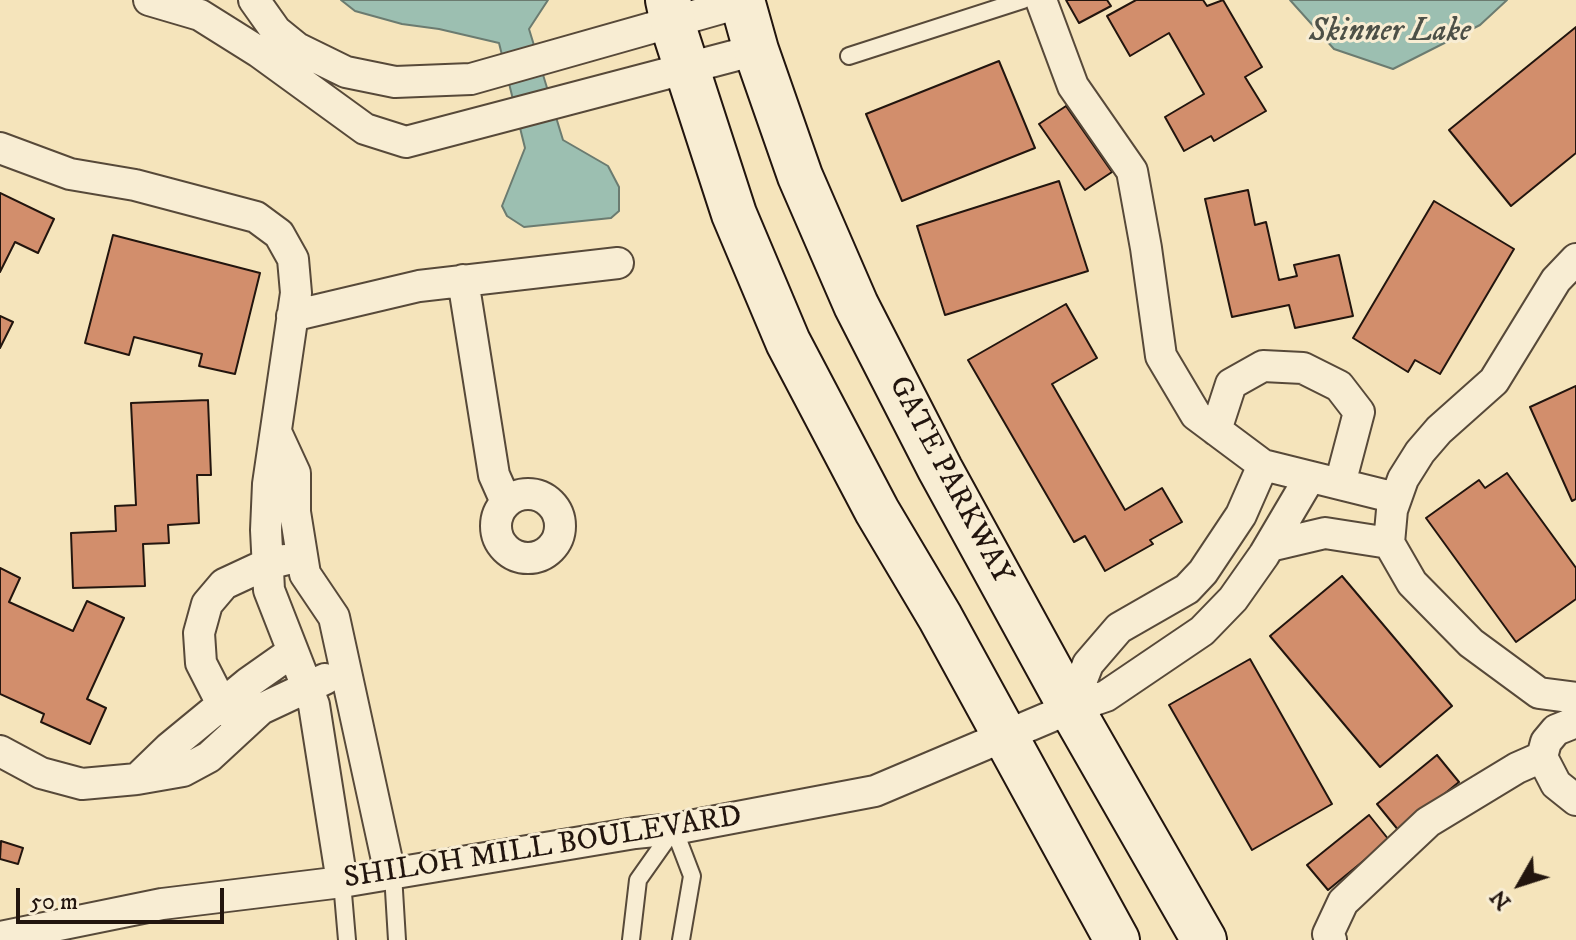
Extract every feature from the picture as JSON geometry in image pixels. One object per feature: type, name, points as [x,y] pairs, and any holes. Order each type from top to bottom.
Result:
[{"type":"main road","name":"GATE PARKWAY","points":[[742,1],[800,176],[856,305],[940,469],[1071,708],[1204,940]]},
{"type":"main road","points":[[671,11],[686,68],[734,214],[788,342],[877,511],[940,617],[1117,940]]},
{"type":"street","points":[[149,0],[202,8],[365,129],[406,142],[756,50]]},
{"type":"street","points":[[254,0],[276,31],[297,48],[346,72],[395,82],[471,79],[570,51],[671,11],[742,1]]},
{"type":"street","points":[[1041,0],[1073,86],[1132,171],[1161,356],[1196,415],[1263,465],[1396,498]]},
{"type":"street","points":[[0,148],[70,174],[135,185],[256,217],[279,234],[293,259],[296,293],[268,484],[266,530],[269,590],[314,705],[342,882]]},
{"type":"street","points":[[1576,259],[1556,280],[1494,381],[1439,430],[1420,452],[1403,479],[1396,498],[1389,543],[1412,583],[1471,643],[1539,693],[1576,698]]},
{"type":"street","points":[[292,316],[419,286],[618,263]]},
{"type":"street","points":[[463,280],[494,475],[506,502]]},
{"type":"street","points":[[1216,430],[1231,384],[1263,366],[1303,368],[1339,386],[1359,412],[1340,484]]},
{"type":"street","points":[[277,434],[295,473],[295,512],[305,574],[334,617],[392,874]]},
{"type":"street","points":[[1071,708],[1088,664],[1119,628],[1187,589],[1222,546],[1241,515],[1263,465]]},
{"type":"street","name":"SHILOH MILL BOULEVARD","points":[[0,937],[162,904],[342,882],[674,829],[875,791],[1106,696],[1202,631],[1233,599],[1270,546],[1310,477]]},
{"type":"street","points":[[1270,546],[1325,533],[1389,543]]},
{"type":"street","points":[[232,715],[201,663],[199,633],[207,604],[224,584],[267,564],[302,556]]},
{"type":"street","points":[[1187,589],[1217,618]]},
{"type":"street","points":[[0,751],[41,773],[82,784],[183,771],[209,757],[232,715],[292,652]]},
{"type":"street","points":[[232,715],[261,709],[345,669]]},
{"type":"street","points":[[1576,722],[1556,730],[1546,742],[1542,757],[1556,784],[1576,800]]},
{"type":"street","points":[[1331,940],[1328,934],[1343,902],[1428,822],[1517,768],[1542,757]]},
{"type":"lane","points":[[849,56],[1023,0]]},
{"type":"lane","points":[[631,940],[638,880],[674,829]]},
{"type":"lane","points":[[674,829],[692,876],[681,940]]},
{"type":"lane","points":[[392,874],[397,940]]},
{"type":"lane","points":[[342,882],[347,940]]},
{"type":"water","points":[[341,0],[548,0],[529,29],[563,140],[608,166],[619,187],[619,211],[611,218],[524,227],[507,216],[502,206],[525,148],[499,43],[402,24],[355,11]]},
{"type":"water","name":"Skinner Lake","points":[[1290,0],[1507,0],[1480,25],[1393,69],[1334,49]]},
{"type":"building","points":[[1066,0],[1107,0],[1111,6],[1079,23]]},
{"type":"building","points":[[1136,0],[1203,0],[1207,6],[1223,0],[1262,67],[1245,77],[1266,111],[1214,141],[1211,136],[1184,151],[1165,117],[1204,94],[1169,33],[1130,56],[1107,16]]},
{"type":"building","points":[[1576,27],[1576,153],[1511,206],[1449,130]]},
{"type":"building","points":[[999,61],[1035,148],[902,201],[866,114]]},
{"type":"building","points":[[1066,106],[1112,172],[1085,190],[1039,124]]},
{"type":"building","points":[[1059,181],[1088,271],[945,315],[917,226]]},
{"type":"building","points":[[1248,190],[1255,225],[1266,222],[1279,280],[1297,276],[1294,265],[1339,255],[1353,316],[1295,328],[1289,305],[1232,317],[1205,199]]},
{"type":"building","points":[[0,193],[54,219],[38,253],[15,242],[0,272]]},
{"type":"building","points":[[1434,201],[1514,249],[1440,374],[1415,360],[1408,372],[1353,338]]},
{"type":"building","points":[[113,235],[260,273],[235,374],[199,366],[202,354],[134,337],[129,355],[85,343]]},
{"type":"building","points":[[1066,304],[1097,358],[1052,384],[1125,510],[1162,488],[1182,522],[1150,540],[1153,544],[1105,571],[1085,536],[1074,542],[968,360]]},
{"type":"building","points":[[0,316],[13,322],[0,348]]},
{"type":"building","points":[[1576,386],[1576,499],[1572,501],[1530,407]]},
{"type":"building","points":[[208,400],[211,475],[197,475],[199,523],[168,525],[169,543],[143,544],[145,586],[73,588],[71,533],[116,531],[115,506],[136,505],[131,403]]},
{"type":"building","points":[[1507,473],[1576,568],[1576,599],[1516,642],[1426,518],[1479,480],[1485,488]]},
{"type":"building","points":[[0,568],[20,578],[9,602],[73,631],[87,601],[124,618],[87,699],[106,708],[90,744],[41,722],[44,714],[0,694]]},
{"type":"building","points":[[1342,576],[1452,706],[1380,767],[1270,636]]},
{"type":"building","points":[[1250,659],[1332,804],[1252,850],[1169,705]]},
{"type":"building","points":[[1437,755],[1459,782],[1399,831],[1377,804]]},
{"type":"building","points":[[1369,815],[1389,840],[1328,890],[1307,865]]},
{"type":"building","points":[[1,841],[23,848],[18,864],[0,859]]}]
